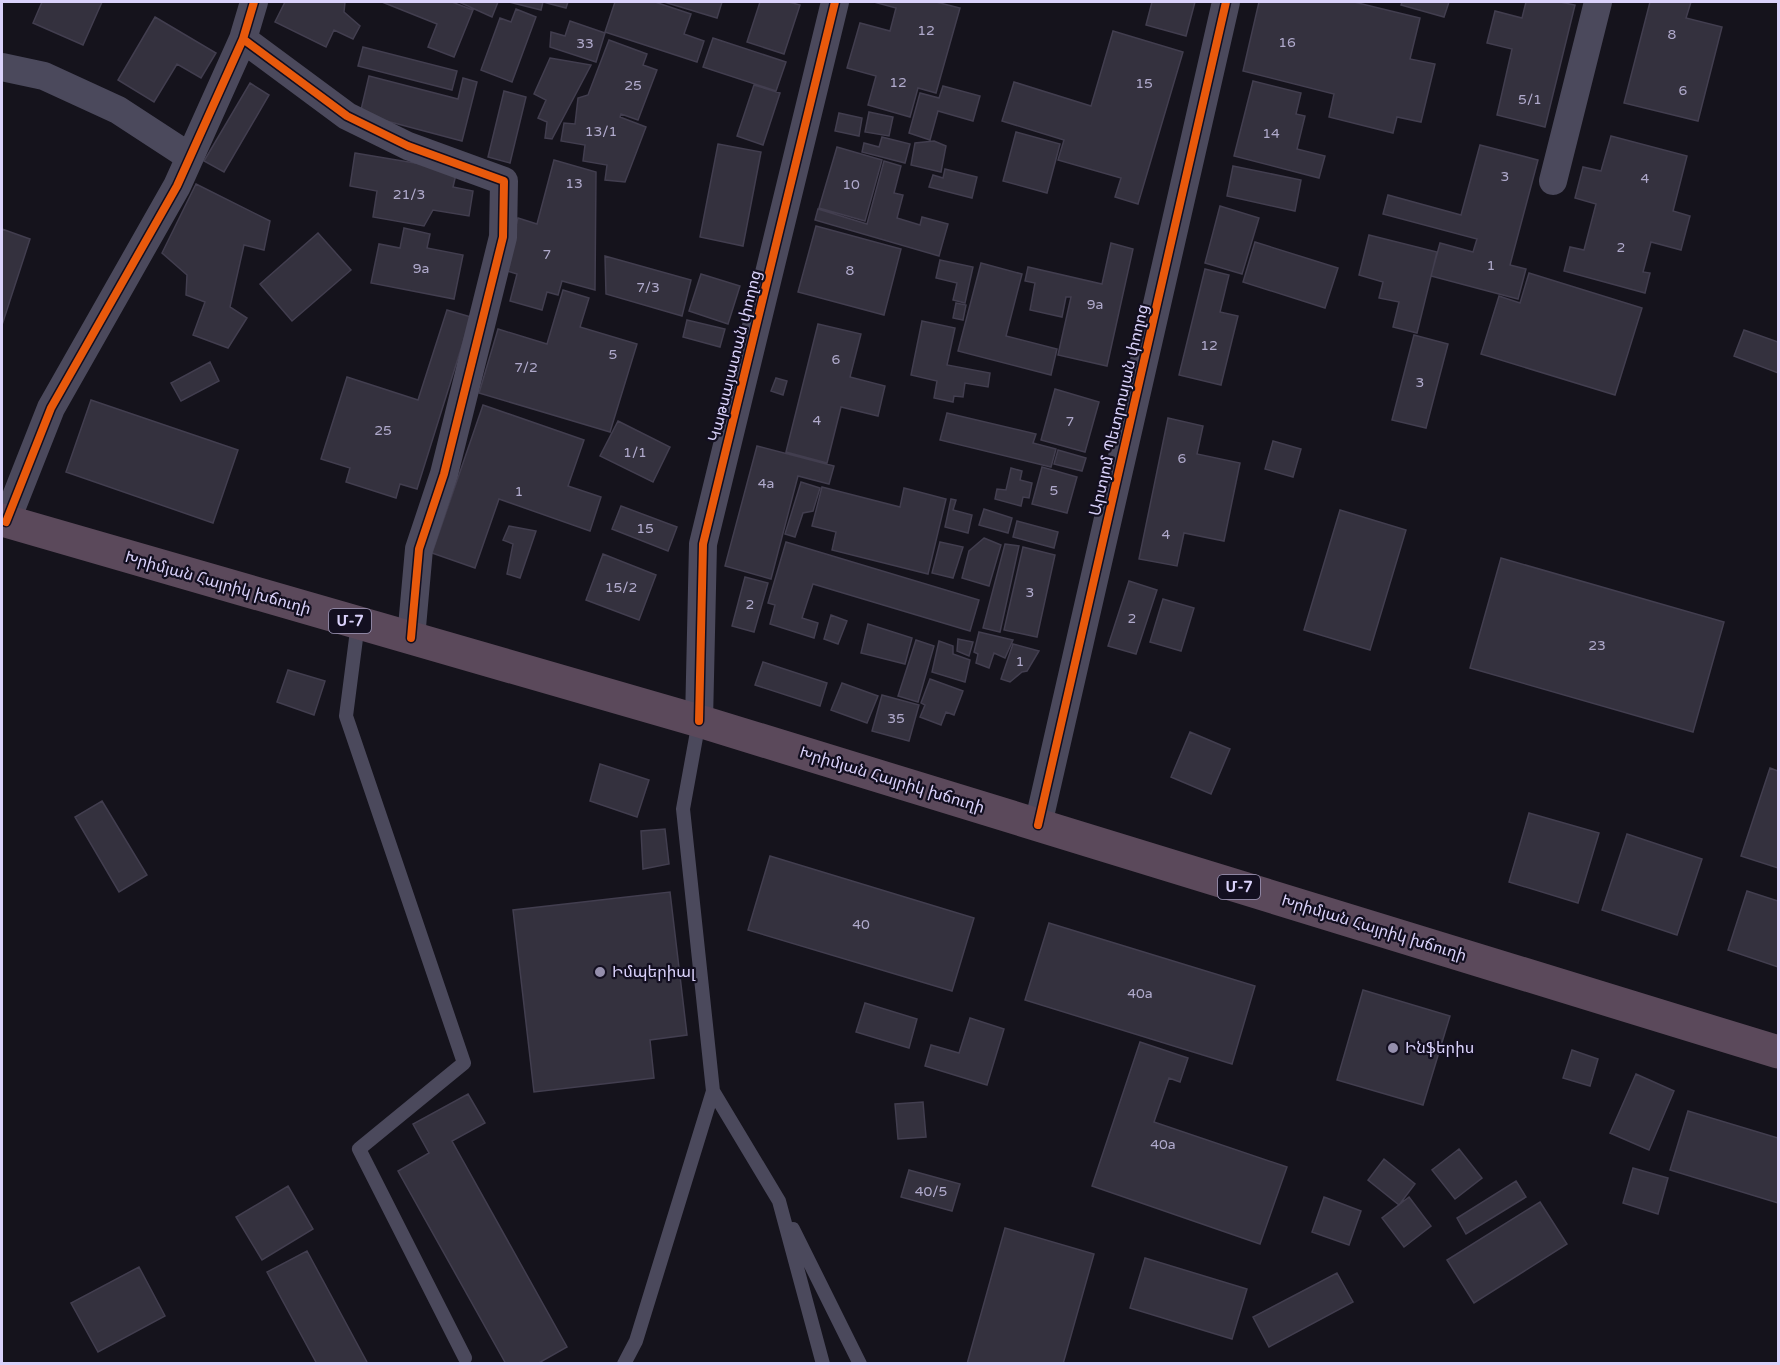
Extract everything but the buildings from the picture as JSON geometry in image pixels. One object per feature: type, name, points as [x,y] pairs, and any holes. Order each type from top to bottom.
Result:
[{"type":"highway","name":"Խրիմյան Հայրիկ խճուղի","points":[[4,521],[699,721],[1779,1052]]},
{"type":"street","points":[[4,521],[51,408],[177,186],[243,39],[254,2]]},
{"type":"street","name":"Կաթսայատան փողոց","points":[[699,721],[703,543],[835,2]]},
{"type":"street","name":"Արտյոմ Պետրոսյան փողոց","points":[[1038,825],[1227,2]]},
{"type":"street","points":[[1553,181],[1598,2]]},
{"type":"street","points":[[243,39],[347,116],[408,146],[504,181],[503,237],[444,474],[419,549],[411,638]]},
{"type":"street","points":[[2,68],[44,76],[118,110],[190,157]]},
{"type":"lane","points":[[358,623],[346,716],[464,1063],[359,1149],[465,1358]]},
{"type":"lane","points":[[624,1364],[636,1341],[713,1091],[683,809],[699,721]]},
{"type":"lane","points":[[713,1091],[779,1201],[860,1364]]},
{"type":"lane","points":[[779,1201],[823,1364]]},
{"type":"cycle path","points":[[6,522],[51,408],[177,186],[243,39],[254,2]]},
{"type":"cycle path","points":[[699,721],[703,544],[835,2]]},
{"type":"cycle path","points":[[1038,825],[1226,2]]},
{"type":"cycle path","points":[[243,39],[347,116],[408,146],[504,181],[503,237],[444,474],[419,549],[411,638]]},
{"type":"place","name":"Իմպերիալ","points":[[600,972]]},
{"type":"place","name":"Ինֆերիս","points":[[1393,1048]]}]
